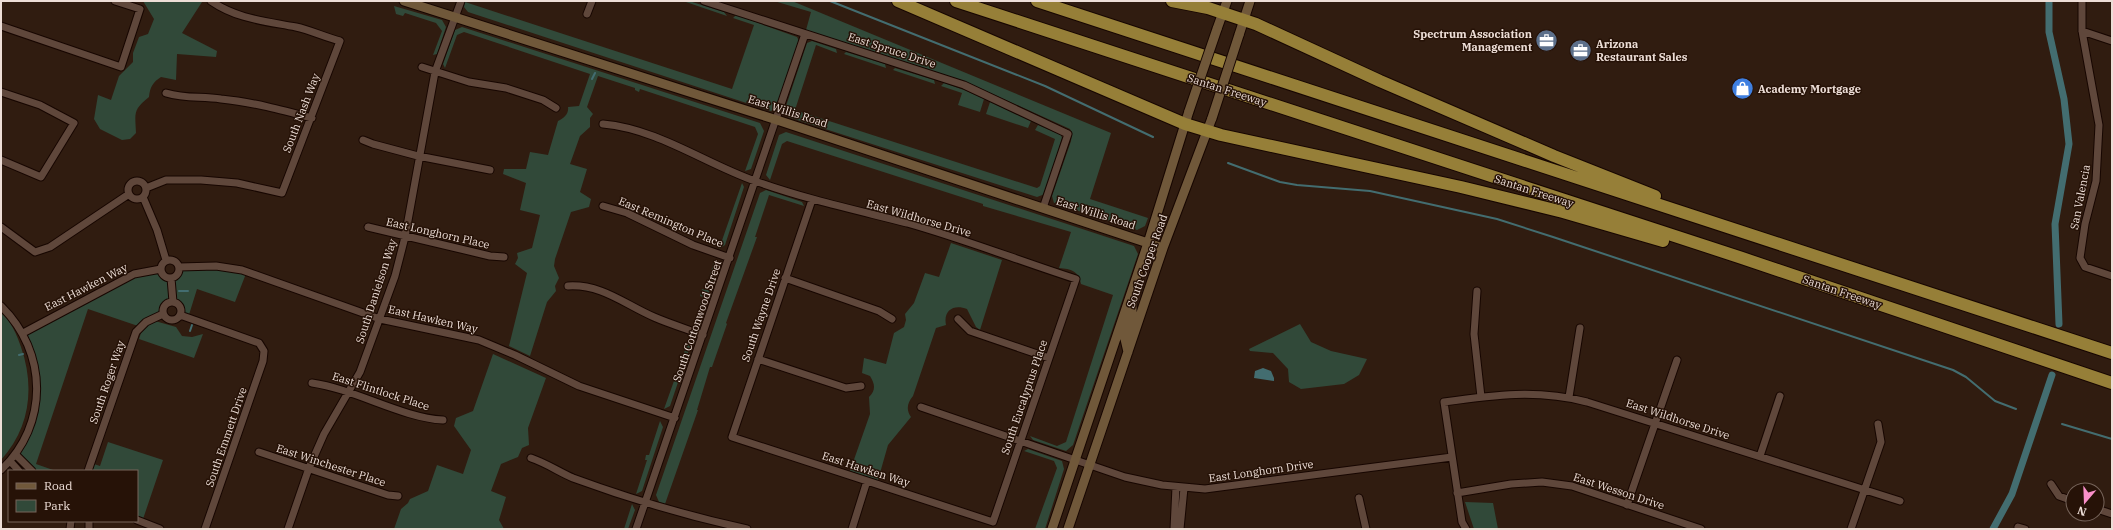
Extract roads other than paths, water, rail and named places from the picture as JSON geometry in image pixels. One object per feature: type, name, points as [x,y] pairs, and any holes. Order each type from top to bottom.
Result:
[{"type":"highway","points":[[898,1],[1185,124],[1221,135],[1461,187],[1555,210],[1708,255],[1742,258]]},
{"type":"highway","name":"Santan Freeway","points":[[956,1],[1742,258],[2112,384]]},
{"type":"highway","points":[[1037,1],[1247,68],[1773,243],[2112,353]]},
{"type":"highway","points":[[1172,1],[1223,13],[1244,20],[1380,81],[1554,156],[1736,224],[1773,243]]},
{"type":"main road","name":"East Willis Road","points":[[404,1],[455,16],[776,120],[1163,248]]},
{"type":"main road","name":"South Cooper Road","points":[[1052,529],[1148,243],[1189,111],[1227,1]]},
{"type":"main road","name":"South Cooper Road","points":[[1068,529],[1163,248],[1208,131],[1250,1]]},
{"type":"main road","points":[[1128,352],[1124,343],[1132,315],[1132,289]]},
{"type":"street","points":[[1,26],[121,67],[140,10],[115,1]]},
{"type":"street","name":"South Nash Way","points":[[146,188],[166,180],[201,180],[237,182],[282,193],[312,118],[340,41],[297,27],[244,18],[224,10],[211,1]]},
{"type":"street","name":"South Danielson Way","points":[[288,529],[309,468],[324,434],[350,392],[360,372],[395,276],[405,237],[418,156],[435,72],[461,1]]},
{"type":"street","points":[[587,14],[592,1]]},
{"type":"street","name":"East Spruce Drive","points":[[704,1],[964,85],[1068,134],[1043,208]]},
{"type":"street","name":"San Valencia","points":[[2082,1],[2082,31],[2099,125],[2096,181],[2085,224],[2080,258],[2085,267],[2112,276]]},
{"type":"street","points":[[2082,31],[2112,41]]},
{"type":"street","name":"South Cottonwood Street","points":[[636,529],[730,258],[805,34]]},
{"type":"street","points":[[422,67],[469,82],[506,88],[543,100],[556,108]]},
{"type":"street","points":[[1,92],[40,105],[74,123],[41,177],[1,160]]},
{"type":"street","points":[[166,93],[183,98],[219,98],[255,103],[312,118]]},
{"type":"street","name":"East Wildhorse Drive","points":[[603,124],[620,126],[669,142],[693,152],[721,168],[755,182],[812,200],[908,224],[1076,280]]},
{"type":"street","points":[[363,140],[418,156],[490,170]]},
{"type":"street","points":[[134,182],[142,183],[146,188],[146,193],[142,197],[134,198],[129,194],[129,186],[134,182]]},
{"type":"street","points":[[1,227],[35,252],[50,247],[129,194]]},
{"type":"street","points":[[142,197],[157,230],[166,260]]},
{"type":"street","name":"South Wayne Drive","points":[[732,437],[812,200]]},
{"type":"street","name":"East Remington Place","points":[[603,206],[626,213],[693,245],[730,258]]},
{"type":"street","name":"East Longhorn Place","points":[[368,228],[490,256],[504,257]]},
{"type":"street","points":[[166,260],[174,261],[179,267],[176,275],[171,278],[166,277],[161,269],[162,264],[166,260]]},
{"type":"street","name":"East Hawken Way","points":[[179,267],[216,266],[242,270],[380,318],[479,340],[515,354],[578,386],[675,418]]},
{"type":"street","name":"East Hawken Way","points":[[23,333],[134,274],[161,269]]},
{"type":"street","points":[[171,278],[173,302],[180,307],[180,315],[176,320],[170,320],[163,314],[165,306],[173,302]]},
{"type":"street","points":[[785,278],[879,311],[892,319]]},
{"type":"street","name":"South Eucalyptus Place","points":[[993,522],[1076,280]]},
{"type":"street","points":[[568,286],[585,285],[613,295],[654,317],[703,335]]},
{"type":"street","points":[[1477,291],[1474,334],[1481,397]]},
{"type":"street","points":[[1,306],[23,333],[34,364],[37,396],[35,412],[22,447],[10,462],[1,470]]},
{"type":"street","name":"South Roger Way","points":[[88,470],[136,332],[146,322],[163,314]]},
{"type":"street","name":"South Emmett Drive","points":[[180,315],[259,343],[264,351],[263,361],[205,529]]},
{"type":"street","points":[[958,319],[970,331],[1049,358]]},
{"type":"street","points":[[1569,397],[1580,328]]},
{"type":"street","points":[[758,359],[846,388],[861,386]]},
{"type":"street","points":[[1627,504],[1677,360]]},
{"type":"street","name":"East Flintlock Place","points":[[312,383],[350,392],[429,419],[443,420]]},
{"type":"street","name":"East Wildhorse Drive","points":[[1452,457],[1444,402],[1521,393],[1569,397],[1656,423],[1900,501]]},
{"type":"street","points":[[1760,456],[1780,396]]},
{"type":"street","points":[[921,407],[1076,460]]},
{"type":"street","points":[[1851,529],[1880,442],[1878,424]]},
{"type":"street","name":"East Hawken Way","points":[[732,437],[993,522]]},
{"type":"street","name":"East Winchester Place","points":[[259,452],[388,495],[398,496]]},
{"type":"street","points":[[16,455],[31,470]]},
{"type":"street","points":[[1452,457],[1462,522],[1466,529]]},
{"type":"street","name":"East Longhorn Drive","points":[[1076,460],[1125,477],[1162,485],[1205,489],[1452,457]]},
{"type":"street","points":[[531,458],[544,462],[571,477],[645,503],[688,516],[747,529]]},
{"type":"street","points":[[10,462],[19,470]]},
{"type":"street","points":[[852,529],[867,481]]},
{"type":"street","name":"East Wesson Drive","points":[[1457,493],[1512,484],[1542,482],[1572,486],[1701,529]]},
{"type":"street","points":[[2051,484],[2059,496],[2065,498]]},
{"type":"street","points":[[1174,529],[1176,487]]},
{"type":"street","points":[[1180,529],[1184,488]]},
{"type":"street","points":[[1359,498],[1366,529]]},
{"type":"street","points":[[138,520],[160,529]]},
{"type":"water","points":[[1263,368],[1271,371],[1274,381],[1254,378],[1255,371]]},
{"type":"waterway","points":[[830,1],[1045,86],[1153,137]]},
{"type":"waterway","points":[[2049,1],[2049,32],[2064,99],[2069,144],[2055,224],[2059,324]]},
{"type":"waterway","points":[[592,79],[595,73]]},
{"type":"waterway","points":[[1228,163],[1280,182],[1297,185],[1370,191],[1497,219],[1953,370],[1966,377],[1995,401],[2016,409]]},
{"type":"waterway","points":[[179,291],[188,291]]},
{"type":"waterway","points":[[190,331],[192,325]]},
{"type":"waterway","points":[[19,355],[23,354]]},
{"type":"waterway","points":[[1993,529],[2012,494],[2052,375]]},
{"type":"waterway","points":[[2062,424],[2112,439]]},
{"type":"place","name":"Spectrum Association Management","points":[[1547,40]]},
{"type":"place","name":"Arizona Restaurant Sales","points":[[1580,50]]},
{"type":"place","name":"Academy Mortgage","points":[[1743,89]]}]
